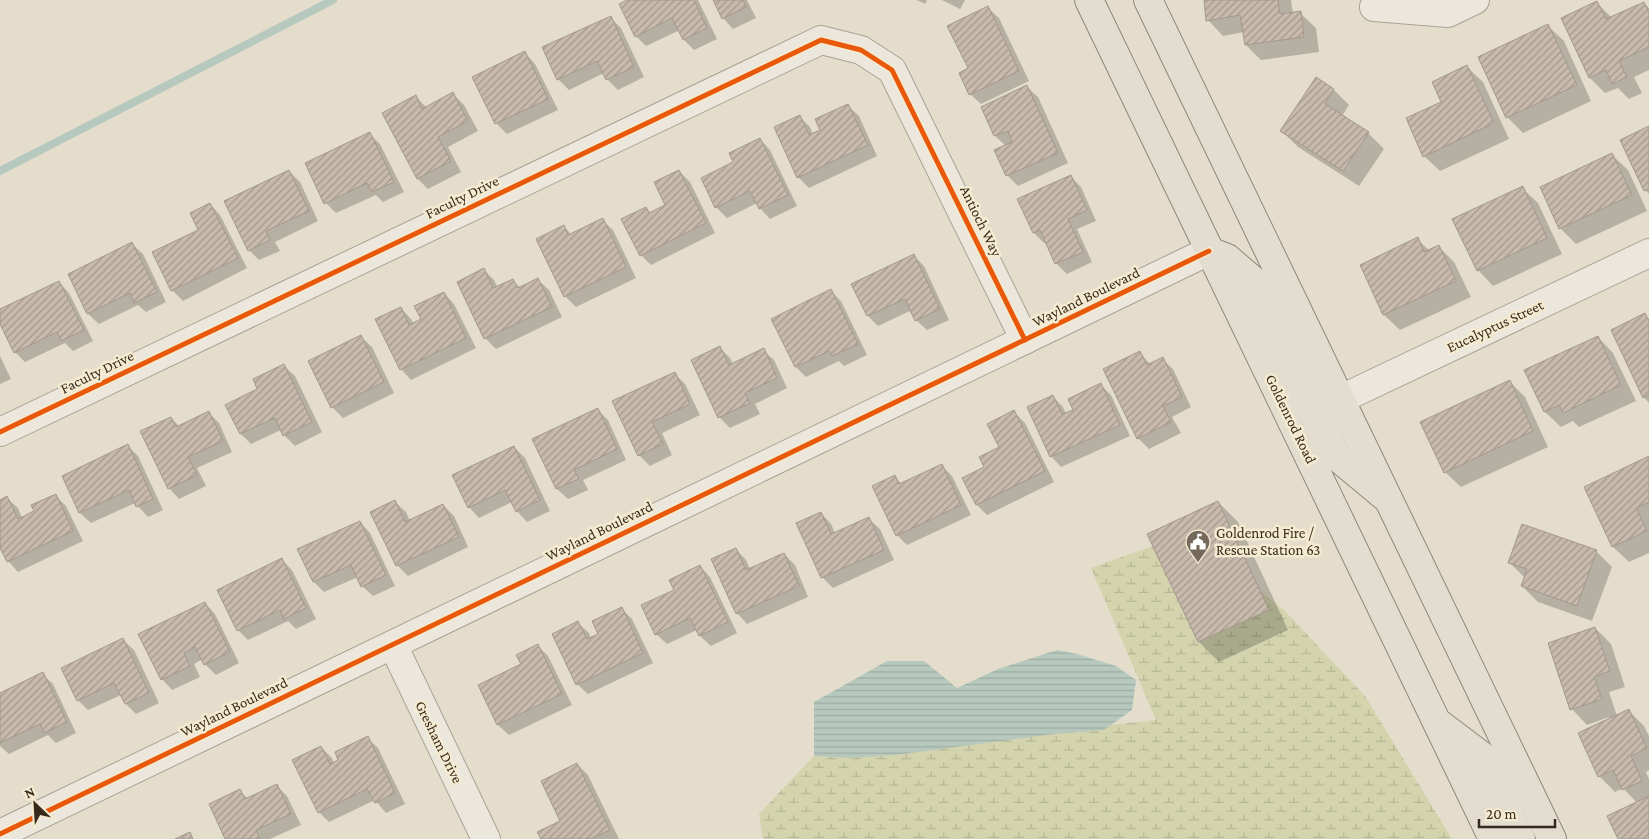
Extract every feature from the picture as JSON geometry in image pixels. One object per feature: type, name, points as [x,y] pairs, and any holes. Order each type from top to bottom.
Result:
[{"type":"main road","name":"Goldenrod Road","points":[[1089,0],[1356,551],[1493,839]]},
{"type":"main road","points":[[1148,0],[1552,839]]},
{"type":"main road","points":[[1209,251],[1227,258],[1255,282],[1338,457],[1391,502]]},
{"type":"main road","points":[[1436,721],[1482,756],[1521,839]]},
{"type":"street","points":[[1374,7],[1448,13],[1475,0]]},
{"type":"street","name":"Faculty Drive","points":[[0,432],[821,40],[861,50],[892,70],[914,113]]},
{"type":"street","name":"Antioch Way","points":[[914,113],[1025,340]]},
{"type":"street","name":"Wayland Boulevard","points":[[0,834],[1209,251]]},
{"type":"street","name":"Eucalyptus Street","points":[[1341,399],[1649,253]]},
{"type":"street","name":"Gresham Drive","points":[[393,645],[486,839]]},
{"type":"green space","points":[[1164,542],[1214,555],[1284,610],[1365,696],[1452,839],[763,839],[759,814],[814,756],[1156,720],[1091,568]]},
{"type":"shaded area","points":[[1057,650],[1116,666],[1136,680],[1132,710],[1104,730],[1053,734],[895,755],[849,758],[814,756],[814,702],[887,661],[924,661],[957,688],[998,669]]},
{"type":"building","points":[[627,0],[694,0],[707,28],[683,40],[672,18],[635,37],[619,4]]},
{"type":"building","points":[[713,0],[743,0],[746,7],[722,19]]},
{"type":"building","points":[[1204,0],[1278,0],[1280,14],[1301,11],[1304,37],[1245,45],[1240,15],[1206,21]]},
{"type":"building","points":[[1597,1],[1606,19],[1644,2],[1649,12],[1649,47],[1619,61],[1627,77],[1612,84],[1606,70],[1589,78],[1561,18]]},
{"type":"building","points":[[988,6],[1019,71],[969,95],[959,73],[968,68],[947,26]]},
{"type":"building","points":[[611,16],[634,67],[606,80],[597,61],[557,80],[542,47]]},
{"type":"building","points":[[1548,24],[1577,85],[1506,118],[1478,57]]},
{"type":"building","points":[[525,51],[548,99],[495,124],[472,77]]},
{"type":"building","points":[[1467,65],[1494,123],[1423,157],[1406,118],[1441,102],[1432,82]]},
{"type":"building","points":[[1316,77],[1334,89],[1325,104],[1369,132],[1343,171],[1280,131]]},
{"type":"building","points":[[1027,85],[1058,153],[1006,176],[994,150],[1012,142],[1008,131],[994,136],[981,107]]},
{"type":"building","points":[[453,92],[468,121],[438,137],[451,161],[417,179],[382,113],[416,95],[422,109]]},
{"type":"building","points":[[848,104],[868,145],[797,178],[774,127],[800,115],[809,135],[820,130],[815,119]]},
{"type":"building","points":[[1649,126],[1649,188],[1644,191],[1620,140]]},
{"type":"building","points":[[370,132],[394,182],[372,192],[367,183],[324,204],[305,163]]},
{"type":"building","points":[[760,138],[788,195],[759,209],[750,191],[715,208],[701,178],[733,162],[729,153]]},
{"type":"building","points":[[1612,153],[1632,195],[1559,229],[1540,187]]},
{"type":"building","points":[[289,170],[309,211],[266,231],[270,240],[248,251],[224,201]]},
{"type":"building","points":[[679,170],[706,223],[640,256],[621,219],[646,207],[649,213],[665,205],[654,182]]},
{"type":"building","points":[[1071,175],[1087,210],[1068,219],[1083,252],[1055,264],[1040,230],[1033,233],[1017,199]]},
{"type":"building","points":[[1523,186],[1547,238],[1477,271],[1452,219]]},
{"type":"building","points":[[210,203],[238,258],[171,291],[152,252],[198,230],[190,213]]},
{"type":"building","points":[[603,218],[626,267],[564,297],[536,239],[564,225],[568,235]]},
{"type":"building","points":[[1418,237],[1424,252],[1439,245],[1456,281],[1383,315],[1360,265]]},
{"type":"building","points":[[132,242],[157,292],[134,303],[130,293],[87,314],[68,274]]},
{"type":"building","points":[[914,254],[940,309],[915,321],[905,299],[867,316],[851,284]]},
{"type":"building","points":[[484,268],[493,288],[513,279],[518,288],[538,278],[552,307],[484,339],[457,282]]},
{"type":"building","points":[[59,281],[84,330],[61,341],[57,332],[14,353],[0,324],[0,309]]},
{"type":"building","points":[[831,289],[858,344],[832,356],[829,351],[795,367],[771,319]]},
{"type":"building","points":[[444,292],[466,338],[400,370],[375,319],[401,307],[409,325],[421,319],[414,306]]},
{"type":"building","points":[[1645,313],[1649,321],[1649,395],[1643,398],[1611,330]]},
{"type":"building","points":[[361,335],[384,382],[331,408],[308,361]]},
{"type":"building","points":[[1598,336],[1621,385],[1563,413],[1559,405],[1544,412],[1524,370]]},
{"type":"building","points":[[720,346],[729,365],[764,348],[777,378],[745,393],[750,403],[718,418],[691,360]]},
{"type":"building","points":[[1140,351],[1147,365],[1163,357],[1182,397],[1163,406],[1171,422],[1137,439],[1103,369]]},
{"type":"building","points":[[284,364],[312,422],[283,436],[275,418],[240,434],[225,405],[257,389],[253,379]]},
{"type":"building","points":[[675,372],[690,404],[652,422],[663,444],[638,456],[612,401]]},
{"type":"building","points":[[1510,380],[1533,431],[1444,473],[1420,422]]},
{"type":"building","points":[[1101,383],[1120,425],[1050,457],[1027,407],[1053,395],[1062,414],[1073,410],[1068,399]]},
{"type":"building","points":[[598,408],[617,449],[574,470],[579,479],[556,489],[532,439]]},
{"type":"building","points":[[1014,410],[1045,471],[976,505],[962,478],[984,467],[979,457],[999,447],[987,424]]},
{"type":"building","points":[[209,411],[223,441],[188,457],[197,475],[168,489],[140,431],[171,417],[176,427]]},
{"type":"building","points":[[128,444],[153,499],[136,507],[129,490],[79,513],[62,476]]},
{"type":"building","points":[[514,446],[540,500],[516,512],[505,490],[468,508],[452,475]]},
{"type":"building","points":[[1649,456],[1649,502],[1636,508],[1647,531],[1612,547],[1584,487]]},
{"type":"building","points":[[942,464],[961,505],[896,536],[872,486],[895,475],[899,484]]},
{"type":"building","points":[[56,494],[73,531],[7,562],[0,548],[0,500],[7,496],[18,519],[34,511],[31,505]]},
{"type":"building","points":[[395,500],[405,522],[443,504],[459,537],[396,566],[370,512]]},
{"type":"building","points":[[1218,501],[1269,610],[1198,642],[1147,534]]},
{"type":"building","points":[[821,512],[831,534],[869,517],[884,550],[821,578],[796,523]]},
{"type":"building","points":[[360,521],[386,575],[361,587],[351,565],[313,582],[297,549]]},
{"type":"building","points":[[1522,524],[1597,550],[1577,606],[1521,586],[1527,569],[1508,563]]},
{"type":"building","points":[[736,548],[746,570],[784,553],[799,586],[736,614],[711,559]]},
{"type":"building","points":[[282,558],[306,608],[284,619],[280,610],[237,631],[217,590]]},
{"type":"building","points":[[700,565],[728,622],[699,636],[690,618],[655,635],[641,605],[674,590],[669,580]]},
{"type":"building","points":[[205,602],[230,652],[204,665],[195,647],[184,653],[190,666],[161,680],[138,634]]},
{"type":"building","points":[[622,607],[643,653],[576,685],[552,634],[578,621],[587,639],[598,634],[592,621]]},
{"type":"building","points":[[1595,627],[1610,671],[1594,677],[1602,699],[1570,710],[1548,643]]},
{"type":"building","points":[[123,638],[149,693],[125,704],[114,683],[77,701],[61,668]]},
{"type":"building","points":[[538,644],[562,694],[497,725],[478,685],[521,664],[516,655]]},
{"type":"building","points":[[43,672],[67,722],[44,733],[40,724],[0,743],[0,693]]},
{"type":"building","points":[[1629,709],[1647,748],[1631,756],[1642,781],[1622,790],[1613,770],[1598,777],[1578,733]]},
{"type":"building","points":[[368,736],[395,793],[375,803],[367,789],[318,813],[292,760],[321,746],[330,764],[338,760],[335,752]]},
{"type":"building","points":[[577,763],[610,830],[591,839],[541,839],[537,832],[560,821],[541,781]]},
{"type":"building","points":[[277,784],[291,814],[256,830],[260,839],[225,839],[209,804],[240,789],[245,799]]},
{"type":"building","points":[[1649,796],[1649,839],[1618,839],[1607,816]]},
{"type":"building","points":[[190,832],[193,839],[175,839]]},
{"type":"waterway","points":[[0,171],[333,0]]},
{"type":"cycle path","points":[[0,432],[821,40],[861,50],[892,70],[1025,340]]},
{"type":"cycle path","points":[[0,834],[1209,251]]},
{"type":"place","name":"Goldenrod Fire / Rescue Station 63","points":[[1198,563]]}]
